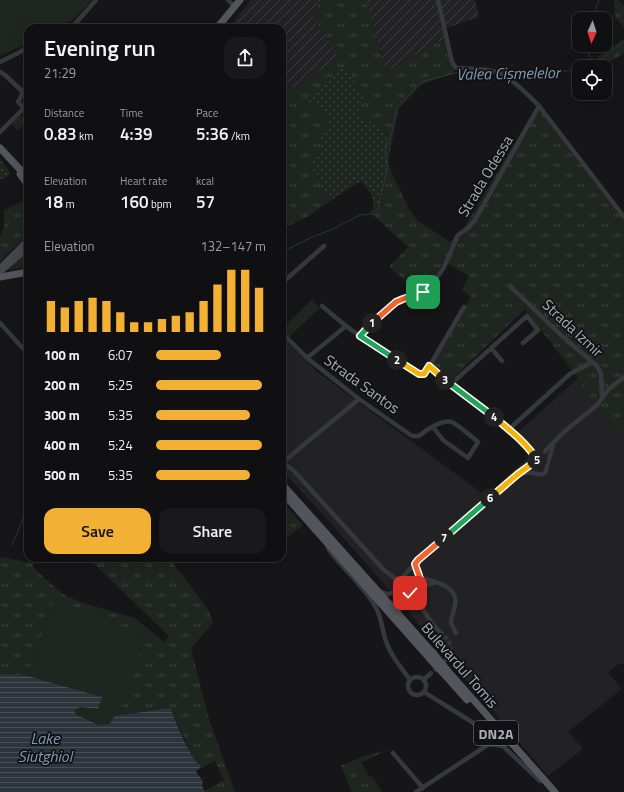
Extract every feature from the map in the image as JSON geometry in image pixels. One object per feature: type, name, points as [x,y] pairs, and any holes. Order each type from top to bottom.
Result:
[{"type":"main road","points":[[220,24],[240,0]]},
{"type":"main road","points":[[225,24],[245,0]]},
{"type":"main road","points":[[0,148],[24,174]]},
{"type":"main road","points":[[8,156],[24,179]]},
{"type":"main road","points":[[0,268],[24,244]]},
{"type":"main road","points":[[0,272],[24,251]]},
{"type":"main road","points":[[0,277],[24,273]]},
{"type":"main road","name":"Bulevardul Tomis","points":[[286,488],[403,619],[432,656]]},
{"type":"main road","name":"Bulevardul Tomis","points":[[286,496],[432,656],[550,792]]},
{"type":"main road","name":"Bulevardul Tomis","points":[[445,671],[556,792]]},
{"type":"street","points":[[77,24],[96,0]]},
{"type":"street","points":[[228,0],[235,7]]},
{"type":"street","points":[[438,0],[452,62],[456,68],[494,72],[503,75],[539,106],[624,217]]},
{"type":"street","points":[[0,62],[24,50]]},
{"type":"street","points":[[0,72],[24,90]]},
{"type":"street","points":[[0,132],[24,108],[18,102],[24,93]]},
{"type":"street","name":"Strada Odessa","points":[[360,336],[375,320],[396,302],[423,292],[439,275],[458,235],[468,228],[475,220],[539,106]]},
{"type":"street","points":[[286,279],[324,246]]},
{"type":"street","name":"Strada Izmir","points":[[511,287],[562,336],[597,366],[601,374],[602,396]]},
{"type":"street","points":[[322,306],[360,336],[419,374],[424,374],[464,306]]},
{"type":"street","points":[[451,384],[527,316],[538,330],[523,343]]},
{"type":"street","points":[[0,323],[24,350]]},
{"type":"street","points":[[306,358],[346,326]]},
{"type":"street","name":"Strada Santos","points":[[286,337],[306,358],[359,399],[415,437],[419,436],[426,429],[433,427]]},
{"type":"street","points":[[491,348],[502,361]]},
{"type":"street","points":[[508,430],[570,374],[592,362]]},
{"type":"street","points":[[429,366],[488,412],[534,455],[538,461],[544,462],[547,466]]},
{"type":"street","points":[[375,588],[384,593],[390,594],[395,591],[401,584],[405,575],[418,560],[518,474],[538,461],[555,441],[597,405],[602,396],[624,377]]},
{"type":"street","points":[[286,460],[359,399]]},
{"type":"street","points":[[444,422],[452,422],[478,442],[468,458],[443,440],[433,427],[444,422]]},
{"type":"street","points":[[518,474],[534,473],[542,475],[546,471],[549,456],[555,441]]},
{"type":"street","points":[[286,464],[294,471],[383,569],[401,584],[405,591],[411,593],[419,601],[430,622],[439,631]]},
{"type":"street","points":[[533,464],[532,469],[534,473]]},
{"type":"street","points":[[322,537],[332,554],[376,607],[381,620],[384,636],[392,656],[410,680]]},
{"type":"street","points":[[415,564],[421,580],[419,601]]},
{"type":"street","points":[[391,576],[412,573],[433,583]]},
{"type":"street","points":[[403,619],[398,607],[398,603],[401,598],[420,588],[433,583],[439,583],[452,592],[455,598],[456,604],[450,623],[456,633]]},
{"type":"street","points":[[423,680],[429,675]]},
{"type":"street","points":[[418,677],[423,680],[425,684],[424,692],[418,695],[412,694],[408,689],[408,683],[410,680],[418,677]]},
{"type":"street","points":[[424,692],[490,734],[540,781]]},
{"type":"street","points":[[489,744],[490,734]]},
{"type":"street","points":[[416,792],[489,744],[503,746]]},
{"type":"street","points":[[393,753],[423,788]]},
{"type":"shaded area","points":[[251,0],[322,0],[312,15],[339,55],[297,89],[294,87],[286,94],[286,24],[231,24]]},
{"type":"shaded area","points":[[366,0],[475,0],[479,17],[447,28],[448,36],[386,72]]},
{"type":"shaded area","points":[[286,341],[316,371],[486,496],[533,453],[515,435],[578,378],[601,413],[624,440],[624,663],[617,665],[608,673],[622,689],[568,732],[583,749],[548,776],[406,609],[320,511],[286,475]]},
{"type":"green space","points":[[0,0],[92,0],[73,20],[66,24],[24,24],[24,45],[0,56]]},
{"type":"green space","points":[[322,0],[366,0],[386,72],[448,36],[454,73],[422,84],[399,108],[391,146],[385,144],[388,133],[365,119],[355,105],[305,100],[325,114],[329,126],[324,147],[311,160],[320,177],[317,180],[330,201],[307,217],[286,227],[286,94],[294,86],[297,89],[339,55],[312,15]]},
{"type":"green space","points":[[614,0],[618,0],[624,6],[624,28],[615,17]]},
{"type":"green space","points":[[624,39],[624,53],[612,61],[599,60],[597,57],[604,52],[612,52],[612,47]]},
{"type":"green space","points":[[345,65],[364,99],[355,105],[365,119],[388,133],[385,144],[391,146],[378,209],[372,214],[369,212],[374,209],[372,195],[361,181],[330,201],[317,180],[320,177],[309,164],[323,148],[317,138],[329,126],[325,114],[305,99]]},
{"type":"green space","points":[[538,104],[624,215],[624,440],[601,413],[578,378],[525,309],[449,382],[431,367],[471,296],[462,290],[469,276],[444,261],[437,273],[418,292],[389,267],[408,247],[372,214],[378,209],[388,165],[409,209],[418,221],[450,242],[466,225]]},
{"type":"green space","points":[[20,115],[24,118],[24,124],[18,131],[11,124]]},
{"type":"green space","points":[[0,159],[11,174],[0,180]]},
{"type":"green space","points":[[24,201],[24,239],[0,261],[0,236],[4,227],[4,210]]},
{"type":"green space","points":[[24,255],[24,268],[8,269]]},
{"type":"green space","points":[[312,300],[320,308],[289,337],[286,334],[286,324]]},
{"type":"green space","points":[[286,506],[303,525],[286,539]]},
{"type":"green space","points":[[0,557],[33,563],[34,568],[66,596],[83,603],[135,618],[164,642],[169,636],[92,562],[172,562],[208,609],[213,623],[191,648],[208,716],[235,792],[204,791],[224,780],[215,761],[201,768],[194,759],[170,709],[115,716],[121,709],[144,635],[57,602],[52,605],[28,676],[0,674]]},
{"type":"green space","points":[[57,602],[62,602],[144,635],[143,639],[145,639],[121,709],[109,724],[99,725],[77,715],[74,711],[101,697],[28,676],[52,605]]},
{"type":"green space","points":[[387,750],[361,763],[370,778],[372,776],[382,792],[352,792],[341,766],[361,757]]},
{"type":"water","name":"Lake Siutghiol","points":[[0,674],[28,676],[102,697],[98,709],[80,707],[74,711],[77,715],[99,725],[109,724],[115,716],[170,708],[187,747],[201,768],[196,772],[203,781],[202,785],[205,792],[0,792]]},
{"type":"waterway","points":[[595,12],[599,0]]},
{"type":"waterway","name":"Valea Cișmelelor","points":[[600,60],[624,41]]},
{"type":"waterway","points":[[588,52],[591,60]]},
{"type":"waterway","name":"Valea Cișmelelor","points":[[500,71],[572,70]]},
{"type":"waterway","name":"Valea Cișmelelor","points":[[286,250],[360,215],[372,214],[378,209],[388,165],[385,154],[386,143],[390,140],[397,108],[421,82],[459,72],[481,72]]},
{"type":"waterway","name":"Valea Cișmelelor","points":[[12,545],[24,516]]},
{"type":"tunnel","points":[[429,675],[446,660],[451,652],[449,641],[439,631]]},
{"type":"route","points":[[410,593],[417,591],[421,584],[415,564],[418,560],[518,474],[538,461],[514,434],[429,366],[424,374],[419,374],[360,336],[375,320],[396,302],[423,292]]}]
